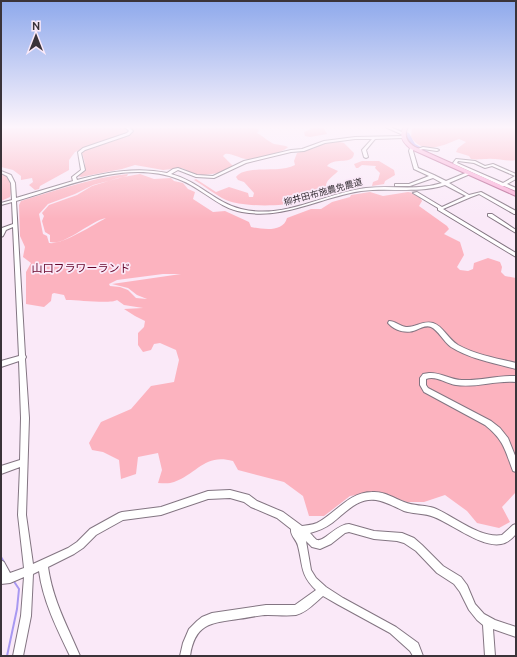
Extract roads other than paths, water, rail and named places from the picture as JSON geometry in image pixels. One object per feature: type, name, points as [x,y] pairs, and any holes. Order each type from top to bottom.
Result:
[{"type":"main road","points":[[436,158],[469,173],[502,185],[516,194]]},
{"type":"street","points":[[76,182],[74,177],[83,170],[80,158]]},
{"type":"street","points":[[168,174],[178,169],[196,176],[214,177],[245,162],[262,158]]},
{"type":"street","points":[[413,158],[416,169],[433,176],[469,196]]},
{"type":"street","points":[[515,177],[492,165],[485,167],[475,162],[457,160],[456,163],[516,190]]},
{"type":"street","name":"柳井田布施農免農道","points":[[1,204],[105,174],[146,171],[168,174],[188,181],[227,206],[254,213],[282,211],[354,191],[378,188],[415,189],[433,187],[469,173]]},
{"type":"street","points":[[1,172],[11,177],[14,200],[23,357],[25,418],[22,515],[29,571],[26,616],[18,656]]},
{"type":"street","points":[[378,188],[377,186],[408,186],[433,176]]},
{"type":"street","points":[[502,185],[515,177]]},
{"type":"street","points":[[415,192],[516,255]]},
{"type":"street","points":[[441,208],[479,193],[516,213]]},
{"type":"street","points":[[490,215],[516,232]]},
{"type":"street","points":[[1,236],[4,229],[15,225]]},
{"type":"street","points":[[391,323],[398,328],[410,330],[421,326],[432,325],[439,329],[448,342],[460,349],[490,361],[516,366]]},
{"type":"street","points":[[1,364],[23,357]]},
{"type":"street","points":[[516,379],[502,379],[463,384],[450,382],[436,376],[426,376],[423,378],[423,385],[426,390],[470,412],[497,430],[505,440],[516,468]]},
{"type":"street","points":[[1,470],[24,462]]},
{"type":"street","points":[[1,565],[8,578],[43,565],[70,551],[93,532],[122,516],[161,511],[208,495],[230,494],[246,498],[254,504],[280,515],[298,529],[310,541],[319,545],[330,540],[341,530],[346,528],[353,528],[376,535],[398,536],[407,539],[425,553],[437,567],[459,581],[473,608],[488,622],[516,632]]},
{"type":"street","points":[[298,529],[315,528],[323,525],[343,507],[358,498],[367,496],[385,497],[404,506],[435,512],[492,540],[501,540],[508,537],[516,528]]},
{"type":"street","points":[[298,529],[295,532],[302,544],[309,576],[323,590],[340,601],[393,630],[414,647],[418,656]]},
{"type":"street","points":[[43,565],[45,585],[75,656]]},
{"type":"street","points":[[185,656],[187,643],[194,630],[204,621],[212,618],[266,610],[296,610],[302,608],[323,590]]},
{"type":"street","points":[[488,622],[490,656]]},
{"type":"waterway","points":[[1,557],[4,562]]},
{"type":"waterway","points":[[7,656],[17,609],[19,589],[13,580]]},
{"type":"tunnel","points":[[409,186],[415,193]]},
{"type":"park label","name":"山口フラワーランド","points":[[81,268]]}]
